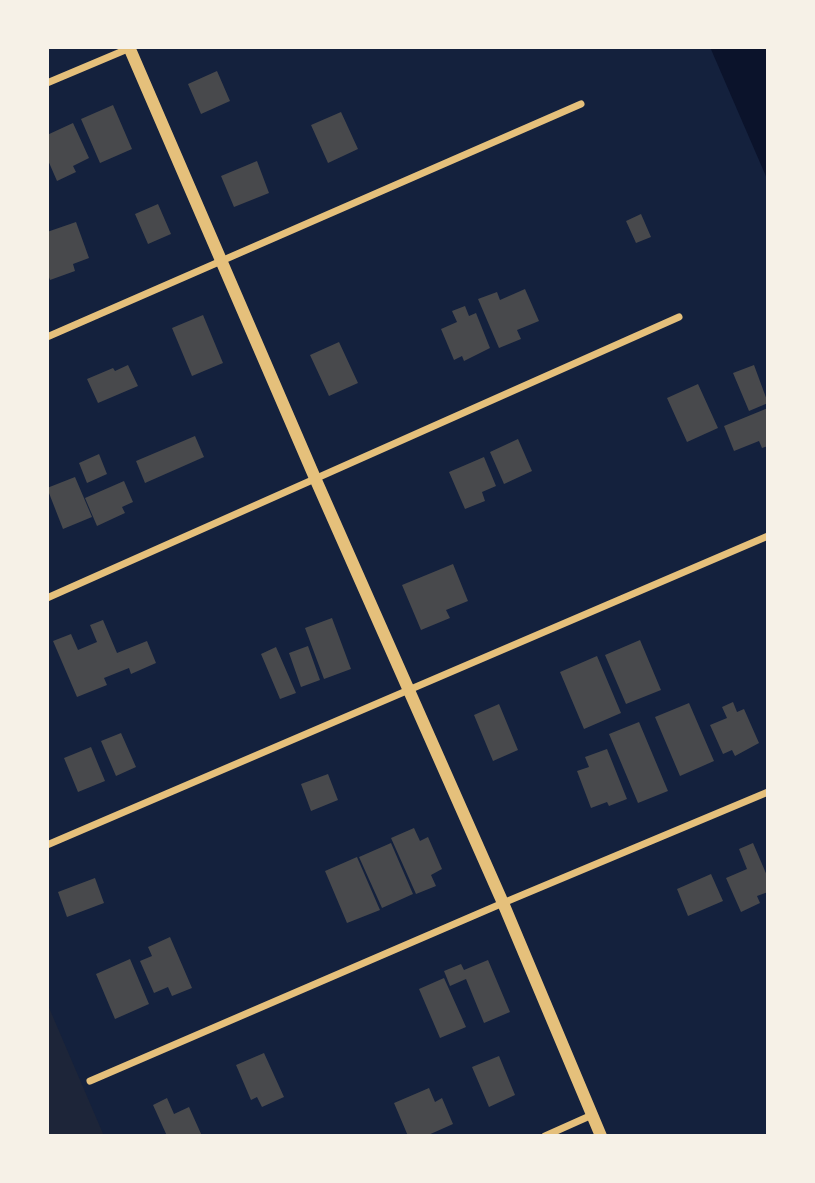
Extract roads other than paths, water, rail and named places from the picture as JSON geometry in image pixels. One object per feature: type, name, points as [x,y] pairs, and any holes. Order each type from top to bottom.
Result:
[{"type":"main road","points":[[130,48],[315,478],[411,690],[601,1136]]},
{"type":"street","points":[[47,83],[130,48]]},
{"type":"street","points":[[47,337],[581,104]]},
{"type":"street","points":[[47,598],[678,317]]},
{"type":"street","points":[[47,845],[768,536]]},
{"type":"street","points":[[90,1081],[768,792]]},
{"type":"street","points":[[545,1136],[592,1115]]}]
